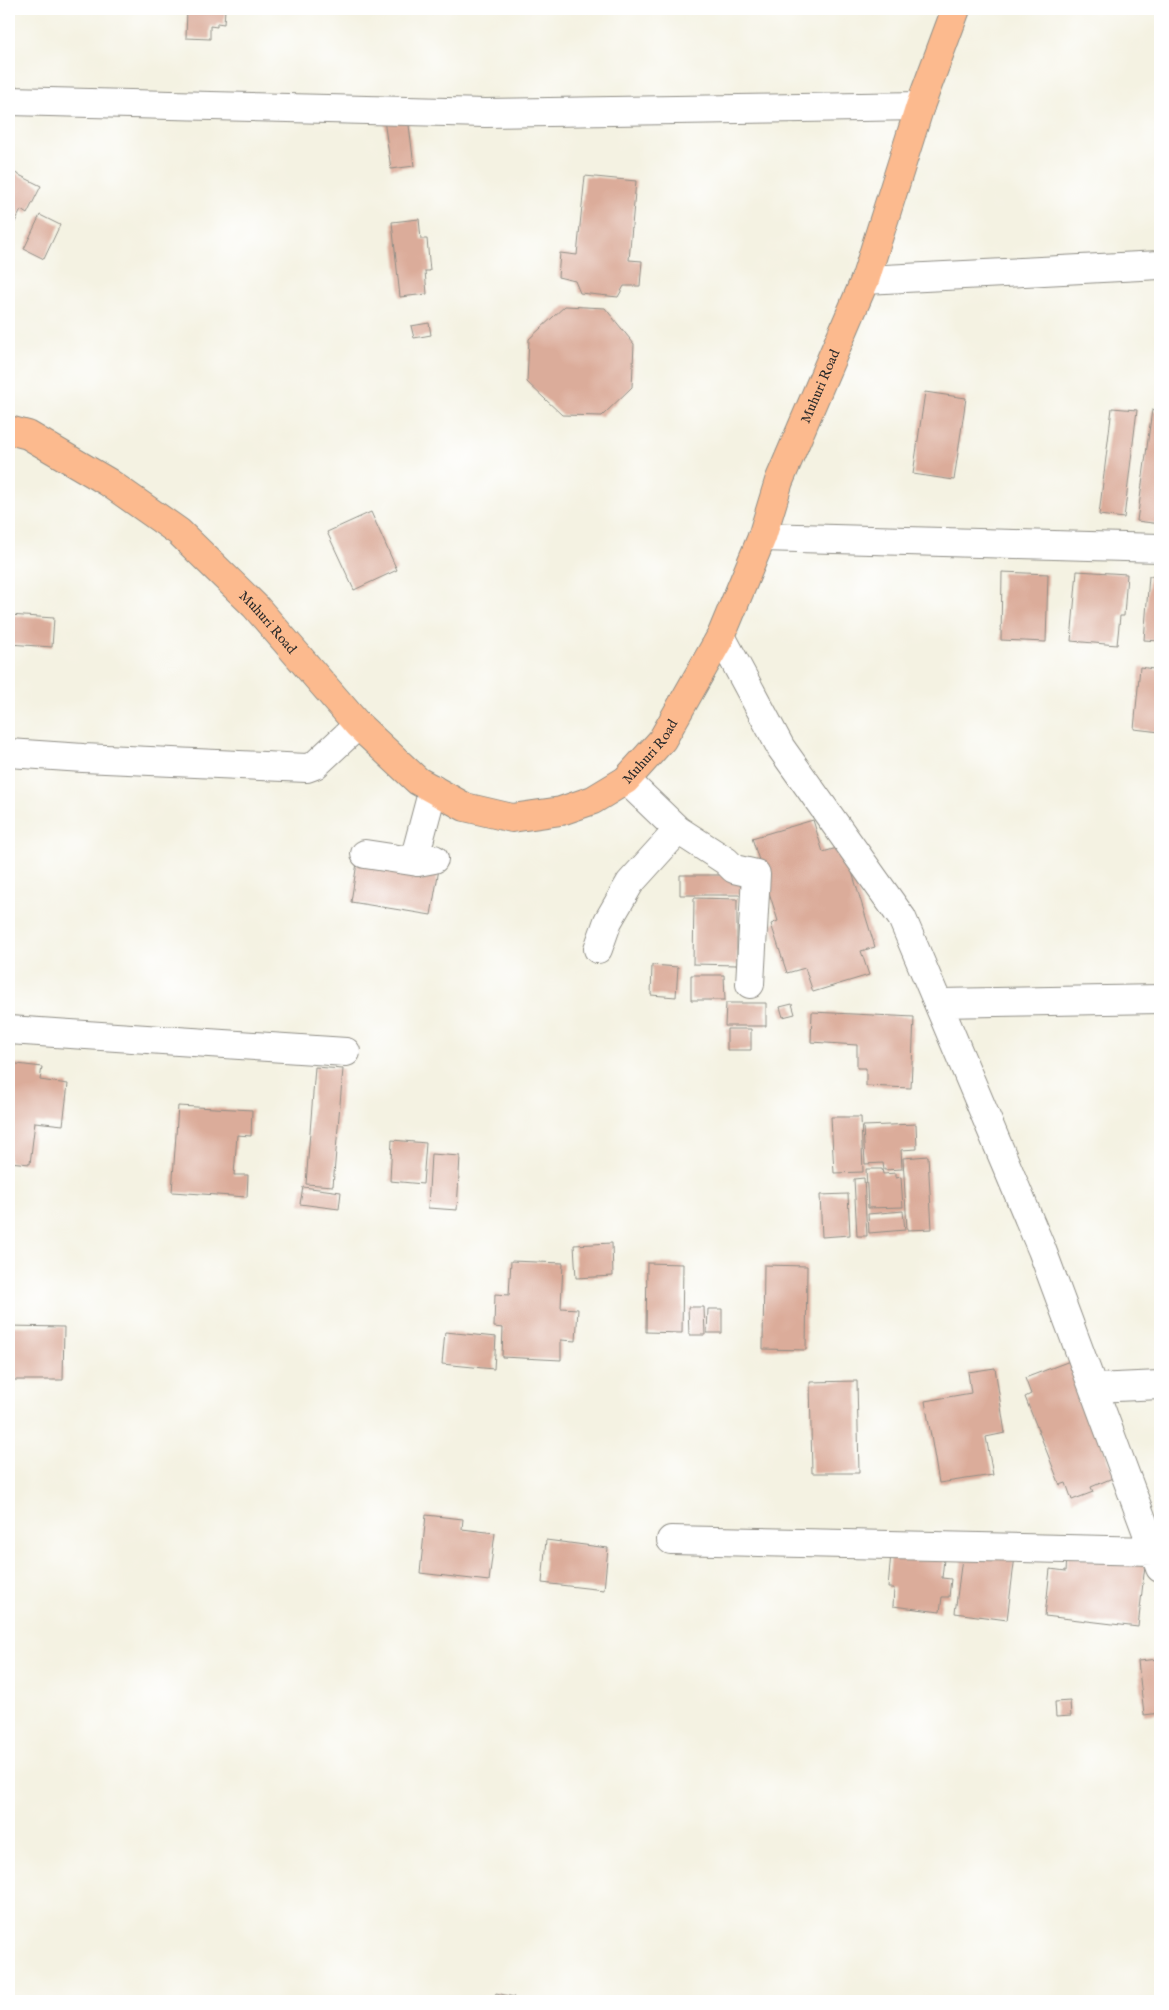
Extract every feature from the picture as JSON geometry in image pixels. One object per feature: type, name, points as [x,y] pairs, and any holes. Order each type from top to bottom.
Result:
[{"type":"main road","name":"Muhuri Road","points":[[9,430],[28,435],[108,482],[179,532],[255,606],[358,724],[418,781],[465,806],[512,818],[561,811],[593,800],[626,780],[662,740],[721,636],[762,537],[779,482],[865,280],[920,106],[956,9]]},
{"type":"street","points":[[9,101],[486,113],[920,106]]},
{"type":"street","points":[[865,280],[1160,265]]},
{"type":"street","points":[[762,537],[1160,548]]},
{"type":"street","points":[[671,1540],[1157,1559],[1042,1250],[902,918],[782,748],[721,636]]},
{"type":"street","points":[[9,753],[92,759],[306,768],[315,765],[358,724]]},
{"type":"street","points":[[626,780],[678,830],[726,861],[734,869],[756,874],[750,984]]},
{"type":"street","points":[[365,854],[426,860],[417,849],[433,789]]},
{"type":"street","points":[[598,949],[608,921],[630,883],[678,830]]},
{"type":"street","points":[[939,1003],[1160,999]]},
{"type":"street","points":[[9,1030],[346,1052]]},
{"type":"street","points":[[1094,1388],[1160,1385]]},
{"type":"building","points":[[187,9],[225,9],[224,24],[217,23],[217,27],[210,26],[210,39],[186,38]]},
{"type":"building","points":[[408,117],[414,166],[391,169],[384,120]]},
{"type":"building","points":[[9,170],[41,186],[27,214],[21,210],[14,224],[9,221]]},
{"type":"building","points":[[585,176],[636,181],[629,260],[642,261],[640,286],[624,286],[618,297],[580,293],[575,281],[558,277],[560,253],[577,255]]},
{"type":"building","points":[[40,215],[60,225],[44,259],[24,249]]},
{"type":"building","points":[[419,219],[421,239],[427,239],[430,271],[425,271],[427,294],[400,297],[392,222]]},
{"type":"building","points":[[565,306],[605,308],[634,344],[632,387],[602,416],[562,415],[527,382],[529,339]]},
{"type":"building","points":[[429,323],[431,335],[414,338],[411,326]]},
{"type":"building","points":[[925,392],[966,398],[954,480],[913,474]]},
{"type":"building","points":[[1112,408],[1137,410],[1124,518],[1099,515]]},
{"type":"building","points":[[1152,410],[1160,412],[1160,524],[1137,521]]},
{"type":"building","points":[[371,512],[397,570],[354,590],[327,532]]},
{"type":"building","points":[[1077,571],[1127,574],[1124,616],[1120,616],[1117,645],[1071,641]]},
{"type":"building","points":[[1002,572],[1048,574],[1046,642],[1001,640]]},
{"type":"building","points":[[1149,576],[1160,577],[1160,641],[1144,640]]},
{"type":"building","points":[[9,615],[54,618],[52,647],[9,644]]},
{"type":"building","points":[[1140,667],[1160,670],[1160,732],[1134,729]]},
{"type":"building","points":[[813,820],[823,852],[844,846],[875,947],[861,951],[869,975],[813,992],[805,968],[787,973],[771,924],[778,921],[752,838]]},
{"type":"building","points":[[358,856],[439,869],[431,915],[351,902]]},
{"type":"building","points":[[680,875],[752,875],[752,895],[680,895]]},
{"type":"building","points":[[694,898],[737,899],[737,965],[693,964]]},
{"type":"building","points":[[652,965],[678,967],[676,997],[651,995]]},
{"type":"building","points":[[691,975],[724,975],[725,1000],[691,1000]]},
{"type":"building","points":[[726,1003],[766,1003],[766,1026],[725,1026]]},
{"type":"building","points":[[792,1004],[795,1014],[783,1017],[780,1007]]},
{"type":"building","points":[[812,1012],[914,1017],[911,1088],[866,1086],[866,1068],[857,1068],[857,1045],[811,1042]]},
{"type":"building","points":[[727,1029],[751,1029],[751,1050],[727,1050]]},
{"type":"building","points":[[9,1063],[42,1067],[40,1080],[68,1084],[63,1125],[35,1122],[30,1164],[9,1162]]},
{"type":"building","points":[[315,1067],[343,1069],[333,1186],[306,1184]]},
{"type":"building","points":[[178,1106],[252,1110],[251,1136],[237,1135],[234,1175],[248,1175],[247,1197],[172,1192]]},
{"type":"building","points":[[831,1117],[861,1117],[863,1172],[834,1173]]},
{"type":"building","points":[[916,1124],[917,1149],[901,1150],[902,1169],[884,1170],[883,1163],[865,1164],[863,1126]]},
{"type":"building","points":[[392,1140],[426,1143],[423,1184],[390,1181]]},
{"type":"building","points":[[431,1154],[460,1156],[457,1210],[428,1208]]},
{"type":"building","points":[[928,1156],[932,1229],[907,1230],[903,1158]]},
{"type":"building","points":[[866,1169],[882,1169],[883,1174],[896,1173],[896,1178],[901,1177],[903,1207],[868,1208]]},
{"type":"building","points":[[864,1178],[867,1236],[857,1236],[854,1179]]},
{"type":"building","points":[[303,1187],[341,1192],[339,1209],[300,1204]]},
{"type":"building","points":[[848,1194],[850,1235],[822,1237],[820,1195]]},
{"type":"building","points":[[903,1211],[905,1230],[869,1233],[868,1214]]},
{"type":"building","points":[[612,1243],[613,1276],[576,1278],[574,1245]]},
{"type":"building","points":[[511,1261],[563,1263],[561,1308],[578,1309],[576,1341],[561,1340],[561,1360],[502,1357],[503,1328],[494,1327],[495,1294],[509,1295]]},
{"type":"building","points":[[647,1263],[683,1264],[682,1333],[646,1332]]},
{"type":"building","points":[[764,1265],[807,1266],[806,1350],[763,1349]]},
{"type":"building","points":[[688,1307],[704,1307],[705,1335],[689,1335]]},
{"type":"building","points":[[708,1309],[722,1309],[722,1333],[707,1333]]},
{"type":"building","points":[[9,1326],[64,1327],[63,1380],[9,1380]]},
{"type":"building","points":[[445,1332],[496,1337],[494,1369],[442,1364]]},
{"type":"building","points":[[1070,1361],[1115,1477],[1091,1487],[1093,1492],[1072,1500],[1066,1483],[1060,1485],[1025,1397],[1031,1394],[1025,1378]]},
{"type":"building","points":[[995,1368],[1005,1433],[986,1437],[993,1475],[939,1483],[925,1401],[971,1393],[968,1372]]},
{"type":"building","points":[[857,1381],[859,1473],[812,1473],[810,1382]]},
{"type":"building","points":[[426,1515],[463,1519],[462,1529],[495,1533],[489,1581],[420,1573]]},
{"type":"building","points":[[546,1540],[608,1548],[604,1590],[542,1583]]},
{"type":"building","points":[[963,1550],[1015,1556],[1007,1620],[955,1613]]},
{"type":"building","points":[[891,1553],[944,1559],[942,1578],[951,1579],[949,1597],[942,1597],[940,1612],[893,1606],[894,1588],[888,1588]]},
{"type":"building","points":[[1067,1556],[1145,1565],[1138,1627],[1045,1616],[1050,1569],[1066,1571]]},
{"type":"building","points":[[1160,1659],[1160,1713],[1144,1715],[1138,1661]]},
{"type":"building","points":[[1070,1701],[1071,1716],[1056,1717],[1055,1702]]},
{"type":"building","points":[[496,1993],[514,1997],[514,2001],[493,2001]]}]
